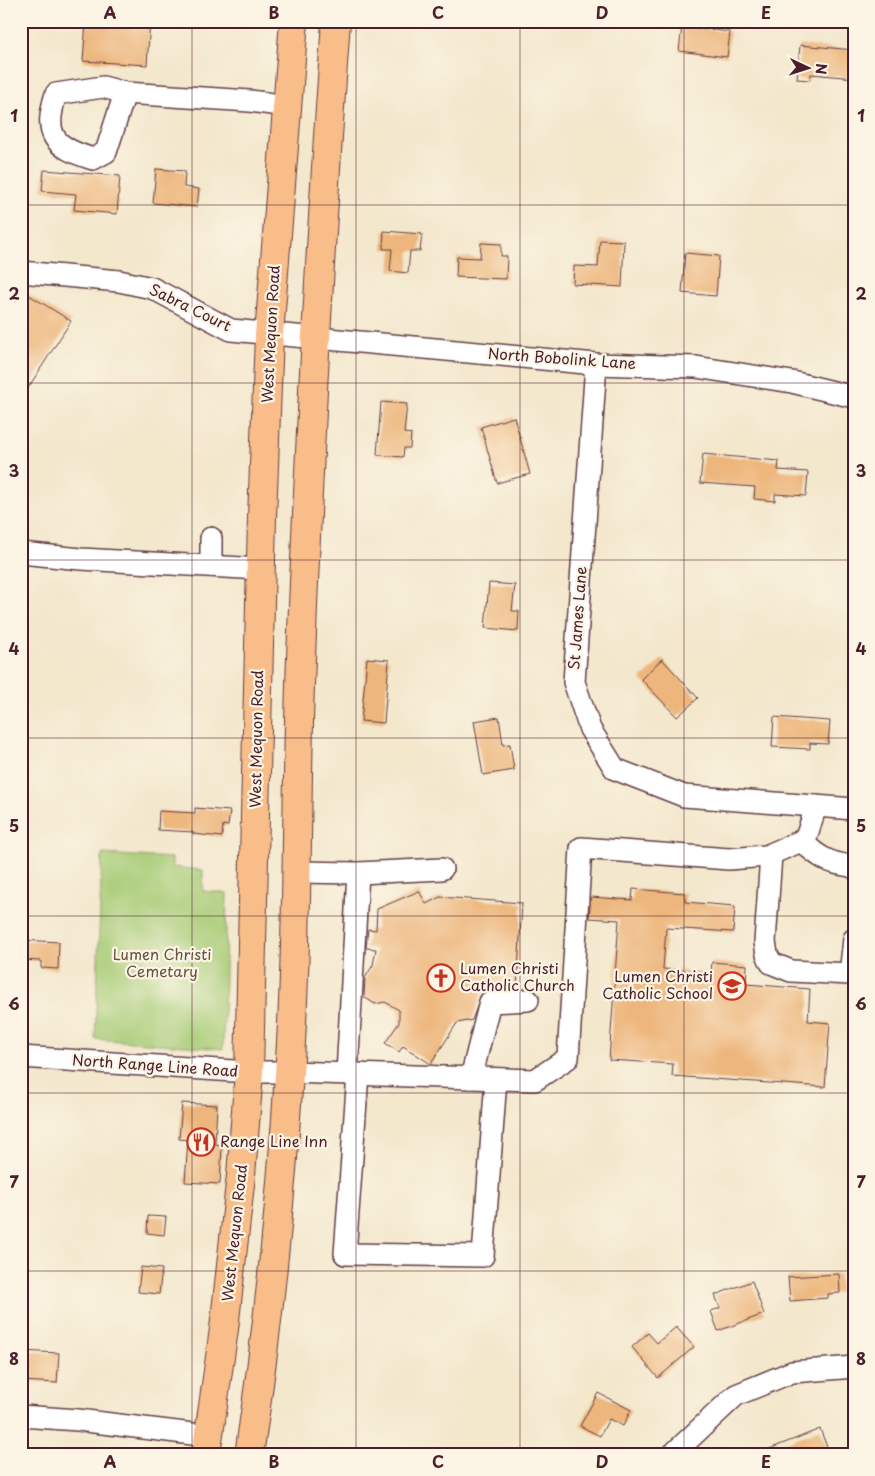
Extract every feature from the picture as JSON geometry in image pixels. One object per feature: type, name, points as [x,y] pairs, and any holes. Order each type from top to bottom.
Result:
[{"type":"main road","name":"West Mequon Road","points":[[208,1445],[242,1175],[249,1072],[261,569],[269,335],[294,21]]},
{"type":"main road","points":[[249,1455],[270,1307],[290,1072],[298,872],[305,544],[336,21]]},
{"type":"street","points":[[125,93],[250,101],[287,106]]},
{"type":"street","name":"Sabra Court","points":[[21,272],[119,281],[152,288],[231,330],[269,335]]},
{"type":"street","name":"North Bobolink Lane","points":[[269,335],[596,364],[696,367],[792,382],[854,397]]},
{"type":"street","name":"St James Lane","points":[[596,364],[574,682],[590,729],[615,769],[684,796],[854,808]]},
{"type":"street","points":[[210,566],[211,538]]},
{"type":"street","points":[[21,552],[80,559],[261,569]]},
{"type":"street","points":[[816,806],[807,836],[802,841],[771,855],[765,942],[767,954],[771,963],[791,971],[850,974],[854,939]]},
{"type":"street","points":[[802,841],[816,855],[832,864],[852,866],[854,868]]},
{"type":"street","name":"North Range Line Road","points":[[21,1057],[249,1072],[536,1080],[568,1058],[580,848],[729,859],[771,855]]},
{"type":"street","points":[[298,872],[358,874],[442,869]]},
{"type":"street","points":[[358,874],[346,1254],[483,1256],[496,1079]]},
{"type":"street","points":[[471,1078],[490,1002],[528,1000]]},
{"type":"street","points":[[672,1455],[736,1395],[792,1372],[854,1367]]},
{"type":"street","points":[[21,1416],[78,1420],[208,1445]]},
{"type":"green space","name":"Lumen Christi Cemetary","points":[[102,854],[172,858],[172,867],[203,870],[203,891],[227,893],[223,1049],[95,1039]]},
{"type":"building","points":[[86,21],[150,21],[147,65],[83,61]]},
{"type":"building","points":[[682,26],[730,32],[727,57],[679,51]]},
{"type":"building","points":[[800,45],[854,50],[854,78],[811,74],[810,80],[797,79]]},
{"type":"building","points":[[156,169],[185,171],[184,187],[199,189],[197,207],[153,203]]},
{"type":"building","points":[[44,170],[120,176],[117,214],[74,210],[76,194],[42,191]]},
{"type":"building","points":[[384,231],[422,234],[420,251],[410,251],[408,273],[390,271],[392,249],[383,249]]},
{"type":"building","points":[[600,240],[624,241],[622,287],[573,284],[574,266],[598,267]]},
{"type":"building","points":[[481,243],[501,244],[501,256],[507,256],[506,279],[456,277],[457,257],[480,258]]},
{"type":"building","points":[[685,253],[719,256],[716,296],[682,293]]},
{"type":"building","points":[[21,290],[71,321],[21,399]]},
{"type":"building","points":[[381,402],[407,404],[404,433],[411,434],[410,448],[404,448],[403,457],[377,455]]},
{"type":"building","points":[[514,417],[530,474],[497,483],[481,427]]},
{"type":"building","points":[[703,454],[779,461],[778,470],[808,472],[806,496],[775,494],[775,501],[754,499],[755,487],[700,483]]},
{"type":"building","points":[[489,583],[515,585],[512,611],[519,611],[518,631],[485,628]]},
{"type":"building","points":[[367,658],[389,660],[384,723],[361,721]]},
{"type":"building","points":[[662,659],[698,698],[677,717],[641,679]]},
{"type":"building","points":[[499,717],[503,745],[510,744],[514,770],[483,775],[474,721]]},
{"type":"building","points":[[774,717],[830,721],[828,744],[810,743],[810,749],[772,747]]},
{"type":"building","points":[[195,808],[230,811],[228,826],[223,825],[222,837],[193,834],[193,832],[158,830],[159,811],[195,813]]},
{"type":"building","name":"Lumen Christi Catholic School","points":[[633,889],[685,893],[685,902],[735,906],[733,932],[666,928],[663,969],[711,973],[712,962],[747,965],[746,984],[810,989],[808,1021],[830,1023],[825,1087],[672,1076],[673,1064],[609,1060],[619,920],[589,918],[591,897],[632,900]]},
{"type":"building","name":"Lumen Christi Catholic Church","points":[[419,891],[426,904],[440,897],[522,903],[517,988],[489,990],[482,993],[472,1020],[457,1023],[431,1064],[403,1046],[399,1052],[385,1043],[399,1023],[399,1010],[385,1002],[375,1004],[364,997],[365,978],[373,965],[376,949],[366,948],[368,929],[376,930],[377,909]]},
{"type":"building","points":[[21,940],[59,942],[58,969],[41,968],[41,961],[21,960]]},
{"type":"building","name":"Range Line Inn","points":[[182,1103],[217,1105],[215,1144],[222,1145],[220,1184],[185,1182],[188,1140],[179,1139]]},
{"type":"building","points":[[148,1216],[166,1217],[164,1235],[147,1233]]},
{"type":"building","points":[[141,1267],[162,1269],[159,1294],[138,1292]]},
{"type":"building","points":[[839,1274],[840,1293],[828,1294],[828,1298],[790,1301],[788,1277]]},
{"type":"building","points":[[752,1281],[764,1314],[718,1331],[711,1311],[720,1308],[715,1295]]},
{"type":"building","points":[[676,1327],[694,1347],[658,1378],[632,1347],[648,1333],[657,1343]]},
{"type":"building","points":[[21,1351],[59,1353],[57,1383],[21,1381]]},
{"type":"building","points":[[598,1393],[631,1410],[623,1426],[609,1419],[600,1436],[580,1426]]},
{"type":"building","points":[[820,1429],[829,1452],[821,1455],[754,1455]]},
{"type":"place","name":"Lumen Christi Catholic Church","points":[[441,978]]},
{"type":"place","name":"Lumen Christi Catholic School","points":[[732,986]]},
{"type":"place","name":"Range Line Inn","points":[[201,1142]]}]
